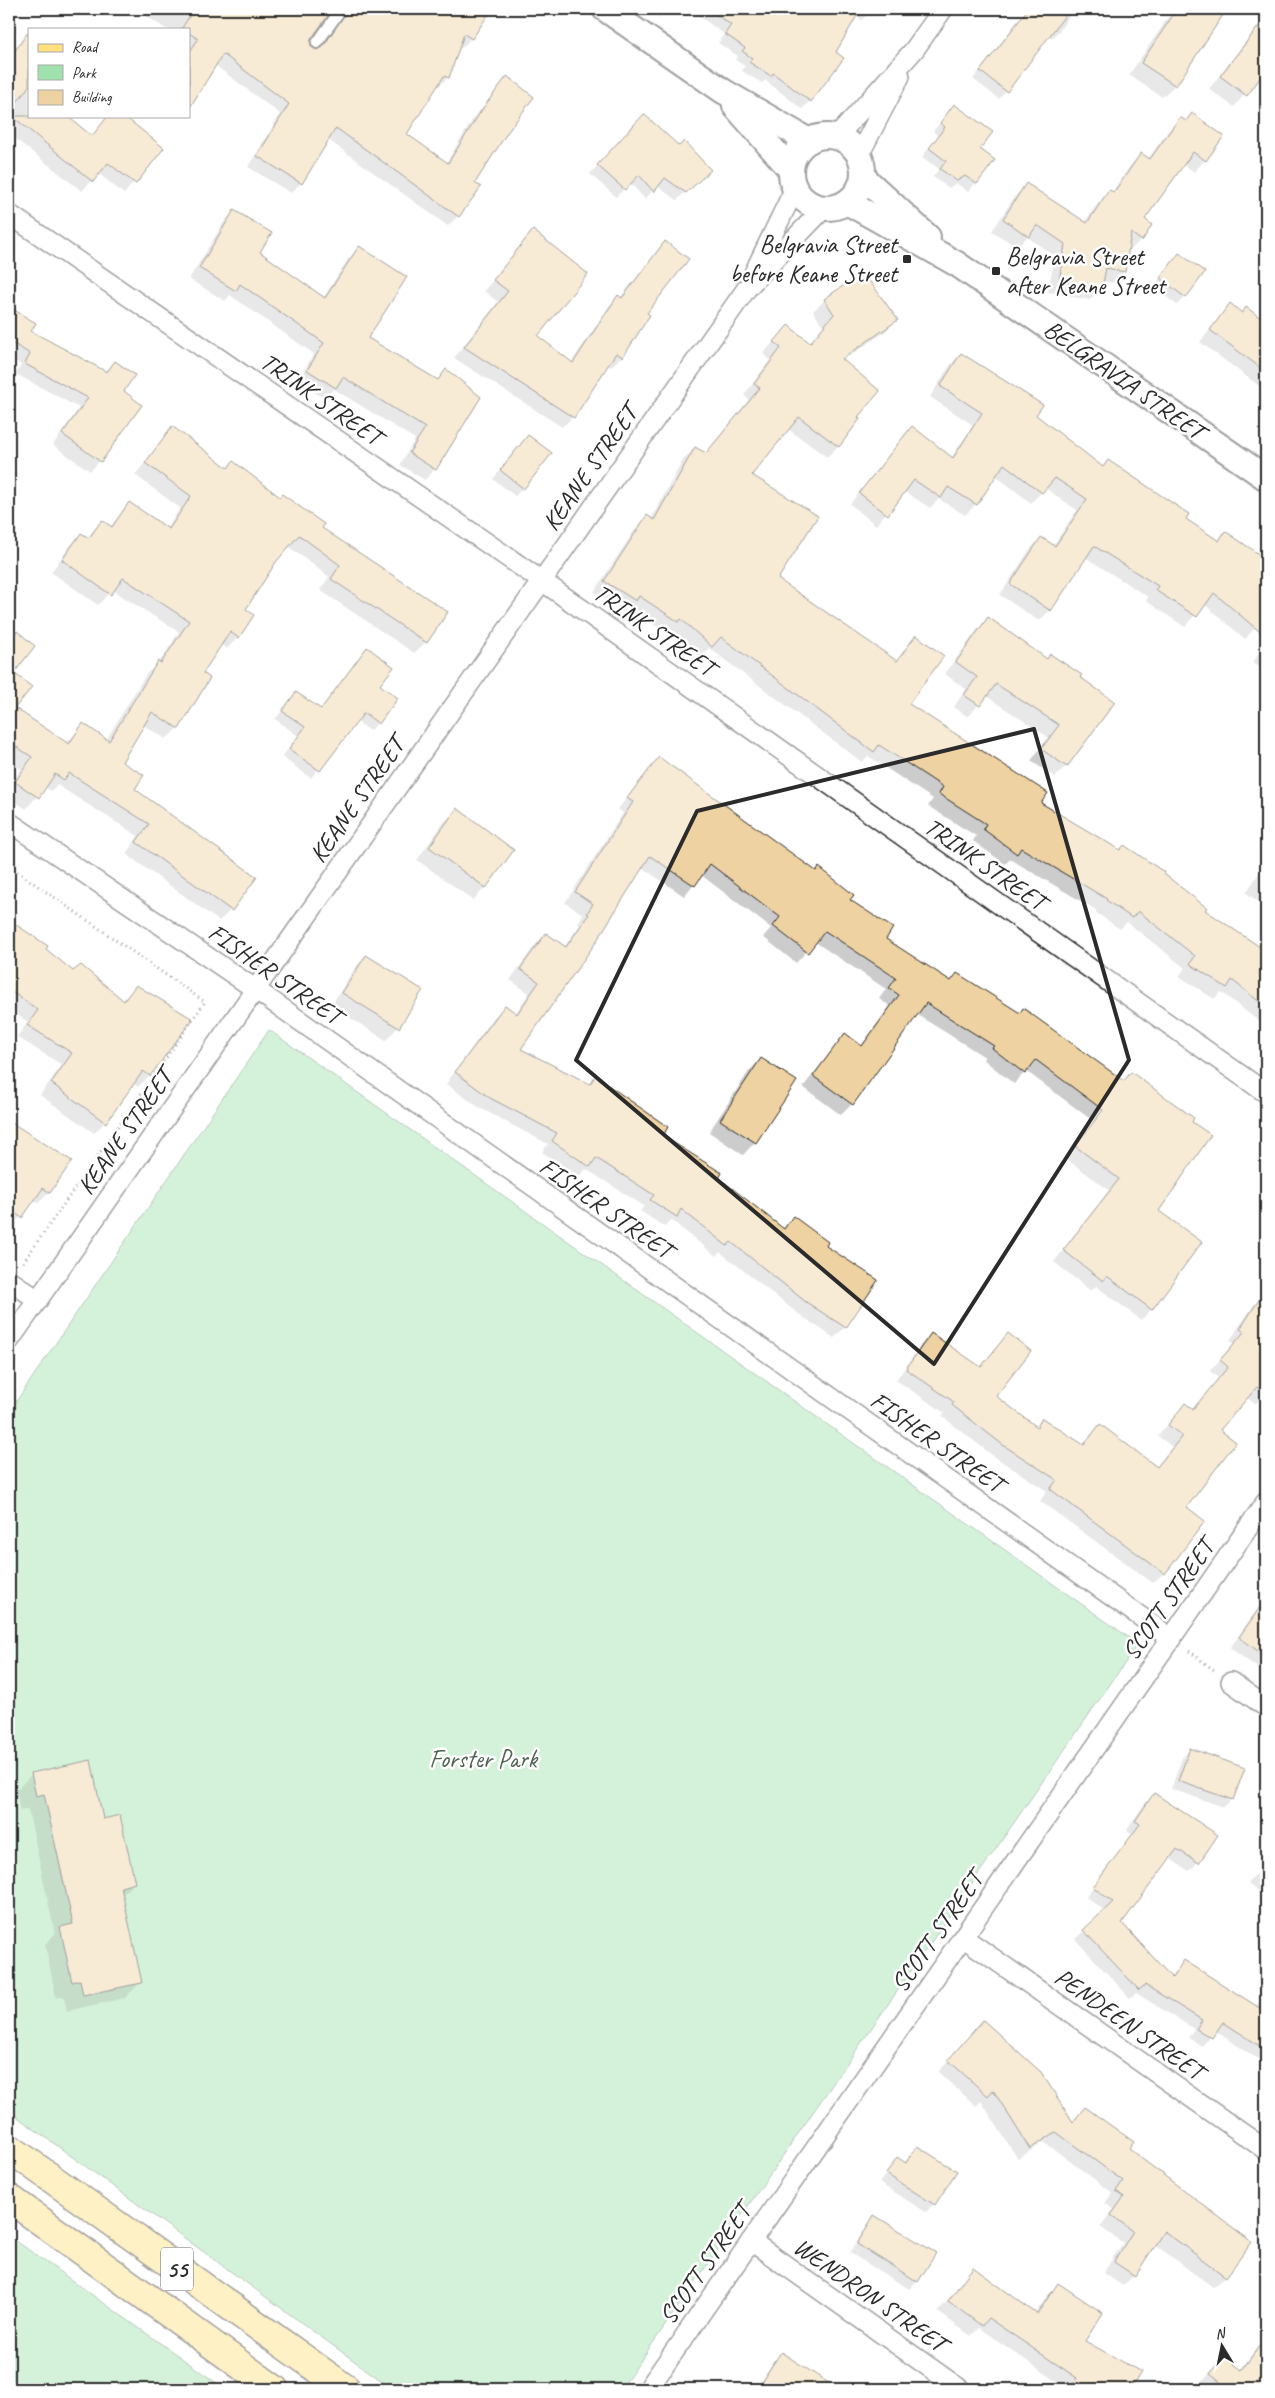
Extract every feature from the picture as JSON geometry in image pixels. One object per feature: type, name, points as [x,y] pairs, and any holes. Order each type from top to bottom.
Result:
[{"type":"main road","name":"55","points":[[9,2148],[346,2389]]},
{"type":"main road","name":"55","points":[[9,2198],[274,2389]]},
{"type":"street","points":[[605,9],[723,91],[809,141]]},
{"type":"street","points":[[836,138],[914,50],[944,9]]},
{"type":"street","points":[[723,91],[793,179],[807,202],[824,208],[836,207],[847,202],[858,191],[861,166],[914,50]]},
{"type":"street","points":[[793,179],[796,153],[809,141],[827,136],[845,141],[861,166]]},
{"type":"street","name":"BELGRAVIA STREET","points":[[861,166],[957,264]]},
{"type":"street","name":"KEANE STREET","points":[[747,288],[793,179]]},
{"type":"street","name":"BELGRAVIA STREET","points":[[847,202],[957,264],[1266,478]]},
{"type":"street","name":"KEANE STREET","points":[[9,1341],[747,288],[824,208]]},
{"type":"street","name":"TRINK STREET","points":[[9,214],[542,581],[1266,1093]]},
{"type":"street","name":"FISHER STREET","points":[[9,822],[255,990],[1172,1639]]},
{"type":"street","points":[[9,1281],[38,1300]]},
{"type":"street","name":"SCOTT STREET","points":[[648,2389],[1266,1502]]},
{"type":"street","points":[[1231,1682],[1266,1707]]},
{"type":"street","name":"PENDEEN STREET","points":[[964,1938],[1266,2150]]},
{"type":"street","name":"WENDRON STREET","points":[[751,2242],[960,2389]]},
{"type":"lane","points":[[316,43],[341,9]]},
{"type":"path","points":[[9,866],[205,1002],[9,1281]]},
{"type":"path","points":[[1172,1639],[1231,1682]]},
{"type":"highlighted area","points":[[1034,729],[1129,1060],[934,1364],[576,1060],[697,811]]},
{"type":"green space","name":"Forster Park","points":[[269,1030],[1138,1644],[621,2389],[393,2389],[9,2111],[9,1412]]},
{"type":"green space","points":[[9,2236],[225,2389],[9,2389]]},
{"type":"building","points":[[194,9],[333,9],[311,39],[311,46],[317,50],[323,47],[348,9],[492,9],[472,39],[464,34],[449,78],[444,76],[407,134],[448,163],[483,108],[507,76],[534,97],[507,133],[475,183],[481,187],[459,217],[336,128],[302,184],[257,156],[289,104],[223,54],[190,107],[190,51],[198,39],[190,34],[190,28],[182,28]]},
{"type":"building","points":[[708,9],[861,9],[836,52],[844,58],[811,102],[773,73],[771,76],[749,62],[752,58],[742,51],[745,48],[725,34],[731,25]]},
{"type":"building","points":[[1028,9],[1070,9],[1007,92],[980,71]]},
{"type":"building","points":[[1177,9],[1227,9],[1176,86],[1141,63]]},
{"type":"building","points":[[1266,17],[1266,70],[1247,96],[1220,76]]},
{"type":"building","points":[[28,32],[28,87],[9,113],[9,59]]},
{"type":"building","points":[[954,104],[993,132],[980,149],[995,160],[977,184],[965,176],[957,181],[940,169],[946,161],[929,148],[945,127],[940,123]]},
{"type":"building","points":[[1192,113],[1224,136],[1206,161],[1193,152],[1145,219],[1152,225],[1142,241],[1131,233],[1125,272],[1106,268],[1102,289],[1059,281],[1065,244],[1037,225],[1029,237],[1003,219],[1026,183],[1087,223],[1109,190],[1114,192],[1141,153],[1150,159],[1180,117],[1186,121]]},
{"type":"building","points":[[644,114],[679,146],[684,141],[711,170],[686,193],[665,178],[654,192],[639,175],[625,190],[597,165]]},
{"type":"building","points":[[12,116],[70,118],[92,136],[106,118],[126,118],[164,148],[136,184],[108,163],[93,182]]},
{"type":"building","points":[[234,210],[272,233],[260,252],[325,298],[359,246],[407,277],[368,338],[438,380],[446,369],[481,397],[436,470],[409,453],[425,428],[343,377],[336,388],[307,370],[324,343],[240,284],[236,291],[199,268]]},
{"type":"building","points":[[533,230],[588,274],[538,336],[573,363],[618,295],[622,298],[665,241],[689,259],[647,313],[650,315],[623,357],[616,353],[574,418],[464,347],[508,291],[493,280]]},
{"type":"building","points":[[1179,253],[1205,272],[1186,298],[1160,278]]},
{"type":"building","points":[[863,272],[898,320],[842,359],[880,391],[858,417],[860,419],[839,447],[799,417],[752,475],[818,516],[778,579],[897,661],[916,635],[944,656],[909,704],[1048,793],[1041,803],[1120,850],[1124,845],[1164,872],[1207,908],[1205,910],[1266,951],[1266,1007],[1232,980],[1227,988],[1190,964],[1195,956],[1138,911],[1132,918],[1107,899],[1021,848],[1017,854],[983,829],[986,824],[939,794],[943,787],[879,745],[874,752],[721,637],[712,647],[681,619],[679,622],[639,596],[636,601],[604,581],[647,515],[654,520],[695,447],[706,453],[760,388],[754,384],[781,348],[774,342],[788,325],[810,343],[834,314],[824,299]]},
{"type":"building","points":[[1230,303],[1242,313],[1246,307],[1266,322],[1266,372],[1210,330]]},
{"type":"building","points":[[9,307],[36,323],[31,331],[107,372],[115,361],[135,375],[124,391],[142,405],[101,462],[62,434],[88,398],[25,364],[30,354],[9,341]]},
{"type":"building","points":[[961,353],[1043,405],[1036,415],[1103,467],[1108,460],[1189,514],[1186,519],[1219,541],[1225,531],[1266,559],[1266,637],[1214,593],[1197,617],[1155,590],[1158,586],[1094,546],[1051,611],[1010,584],[1041,537],[1055,546],[1087,499],[1055,478],[1042,493],[1004,464],[977,505],[948,487],[941,498],[914,480],[888,515],[859,493],[912,426],[953,458],[982,413],[940,386]]},
{"type":"building","points":[[172,426],[228,468],[233,461],[280,497],[282,494],[324,524],[322,528],[448,612],[427,643],[331,579],[340,565],[299,535],[276,562],[246,609],[254,615],[239,638],[230,632],[203,673],[210,678],[179,729],[152,712],[122,762],[144,775],[135,789],[257,877],[232,911],[136,842],[149,824],[69,773],[64,780],[55,774],[39,798],[15,782],[32,757],[9,742],[9,641],[17,631],[35,646],[14,673],[32,687],[15,708],[69,744],[83,723],[109,741],[158,661],[161,663],[189,621],[123,578],[111,595],[62,560],[81,533],[89,538],[102,520],[112,527],[129,502],[169,529],[191,496],[145,463]]},
{"type":"building","points":[[528,435],[552,453],[524,489],[500,470]]},
{"type":"building","points":[[988,617],[1047,659],[1050,654],[1082,675],[1080,677],[1115,702],[1067,767],[1041,749],[1059,725],[996,684],[980,706],[964,695],[977,677],[956,662]]},
{"type":"building","points":[[367,647],[394,667],[380,685],[398,698],[379,724],[364,713],[320,771],[289,749],[305,727],[282,711],[296,692],[321,709]]},
{"type":"building","points":[[659,757],[816,871],[819,867],[854,895],[850,900],[893,928],[886,939],[951,981],[957,973],[1020,1013],[1023,1008],[1124,1081],[1131,1072],[1194,1118],[1192,1122],[1211,1135],[1159,1211],[1202,1242],[1152,1310],[1107,1276],[1103,1281],[1063,1250],[1119,1179],[1075,1146],[1103,1110],[1036,1060],[1025,1074],[992,1048],[994,1046],[926,1003],[853,1105],[813,1076],[845,1033],[862,1046],[899,995],[889,988],[896,978],[825,931],[808,953],[773,926],[780,917],[710,864],[695,886],[650,856],[594,945],[521,1049],[590,1084],[595,1076],[668,1127],[663,1136],[722,1173],[719,1178],[784,1229],[793,1216],[828,1242],[826,1246],[878,1280],[846,1328],[806,1302],[731,1242],[727,1246],[681,1209],[677,1217],[650,1200],[654,1195],[596,1158],[590,1167],[552,1141],[557,1133],[490,1098],[455,1072],[505,1005],[517,1014],[539,982],[520,969],[546,933],[566,947],[589,914],[587,913],[593,904],[575,892],[633,802],[627,798]]},
{"type":"building","points":[[457,808],[514,850],[486,888],[429,847]]},
{"type":"building","points":[[9,920],[48,946],[46,949],[73,971],[81,965],[124,1001],[136,985],[193,1019],[150,1076],[143,1071],[106,1123],[51,1083],[72,1053],[27,1025],[38,1010],[9,990]]},
{"type":"building","points":[[366,955],[423,990],[399,1028],[342,993]]},
{"type":"building","points":[[761,1058],[797,1081],[756,1143],[720,1120]]},
{"type":"building","points":[[9,1121],[72,1161],[50,1193],[43,1188],[22,1218],[9,1209]]},
{"type":"building","points":[[1266,1289],[1266,1395],[1257,1387],[1220,1430],[1236,1442],[1187,1507],[1205,1521],[1165,1574],[1050,1489],[1057,1480],[1003,1445],[952,1405],[954,1402],[906,1369],[931,1333],[981,1367],[1008,1333],[1031,1351],[996,1396],[1037,1427],[1042,1418],[1084,1445],[1100,1424],[1157,1467],[1182,1436],[1168,1425],[1185,1403],[1193,1409],[1228,1367],[1220,1360],[1244,1332],[1240,1329]]},
{"type":"building","points":[[1266,1599],[1266,1657],[1239,1637]]},
{"type":"building","points":[[1190,1748],[1245,1768],[1233,1800],[1178,1781]]},
{"type":"building","points":[[91,1760],[103,1819],[120,1815],[135,1883],[121,1887],[142,1983],[83,1995],[80,1980],[72,1982],[60,1927],[73,1924],[44,1794],[36,1796],[31,1773]]},
{"type":"building","points":[[1154,1793],[1218,1835],[1199,1863],[1177,1849],[1122,1923],[1172,1978],[1184,1960],[1266,2012],[1266,2050],[1223,2022],[1212,2038],[1196,2029],[1202,2020],[1145,1985],[1139,1990],[1083,1930],[1113,1902],[1093,1887],[1140,1824],[1135,1821]]},
{"type":"building","points":[[983,2020],[1041,2072],[1073,2122],[1085,2107],[1134,2142],[1129,2149],[1252,2242],[1226,2277],[1164,2231],[1135,2276],[1114,2262],[1133,2231],[1111,2215],[1124,2197],[1116,2191],[1123,2181],[1056,2132],[1030,2149],[993,2090],[988,2096],[948,2060]]},
{"type":"building","points":[[917,2146],[957,2171],[935,2205],[886,2174],[897,2157],[906,2163]]},
{"type":"building","points":[[874,2215],[936,2253],[918,2282],[857,2244]]},
{"type":"building","points":[[973,2267],[1037,2314],[1058,2283],[1103,2313],[1085,2341],[1141,2372],[1131,2389],[1071,2389],[1077,2378],[988,2318],[982,2326],[948,2301]]},
{"type":"building","points":[[1266,2337],[1266,2389],[1227,2389],[1210,2374],[1223,2356],[1242,2370]]},
{"type":"building","points":[[781,2352],[838,2389],[775,2389],[762,2381]]},
{"type":"place","name":"Belgravia Street before Keane Street","points":[[907,259]]},
{"type":"place","name":"Belgravia Street after Keane Street","points":[[996,271]]}]
